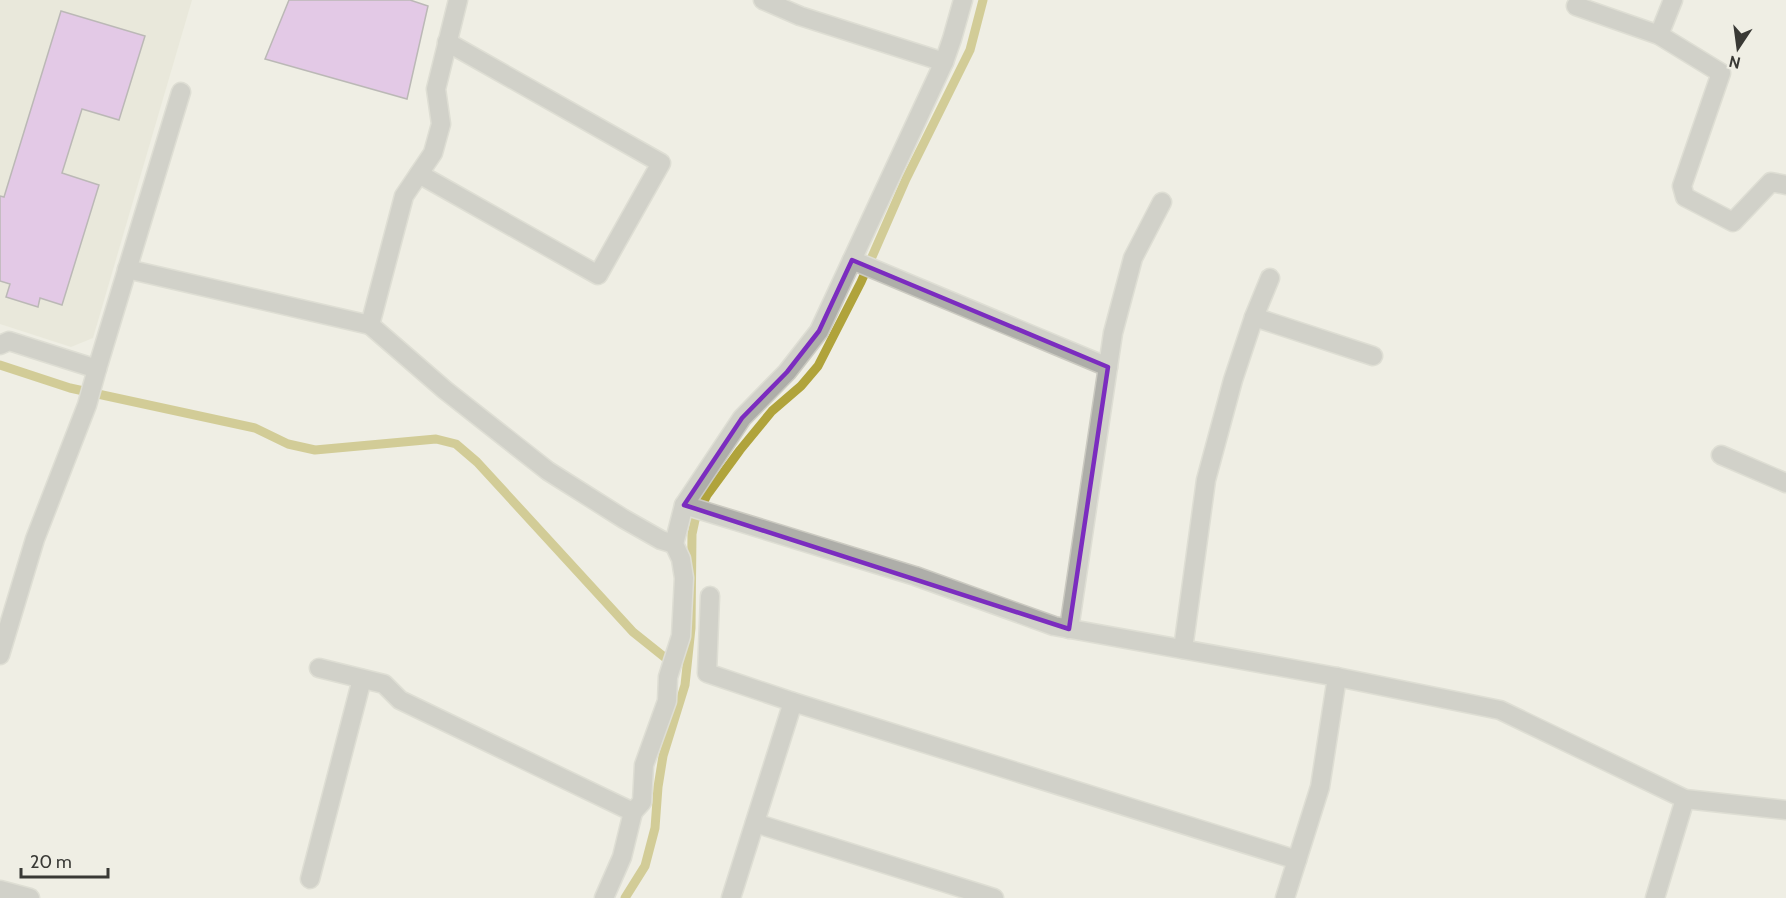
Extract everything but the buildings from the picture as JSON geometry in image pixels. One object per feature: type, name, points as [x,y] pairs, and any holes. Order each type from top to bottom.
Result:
[{"type":"street","points":[[370,325],[404,196],[434,153],[441,124],[436,89],[458,0]]},
{"type":"street","points":[[763,0],[800,16],[944,62]]},
{"type":"street","points":[[674,544],[742,418],[788,372],[819,331],[863,264],[944,62],[963,0]]},
{"type":"street","points":[[1659,35],[1673,0]]},
{"type":"street","points":[[1576,6],[1659,35],[1721,73],[1682,186],[1685,196],[1733,222],[1771,182],[1786,185]]},
{"type":"street","points":[[419,174],[598,275],[661,163],[447,42]]},
{"type":"street","points":[[0,655],[34,539],[87,405],[181,92]]},
{"type":"street","points":[[1069,629],[1113,333],[1133,258],[1162,202]]},
{"type":"street","points":[[863,264],[1108,367]]},
{"type":"street","points":[[127,269],[370,325],[445,390],[548,471],[624,519],[661,540],[674,544],[681,559],[684,578],[681,636],[668,677],[667,701],[644,765],[642,802],[633,812],[622,857],[604,898]]},
{"type":"street","points":[[1183,650],[1206,480],[1233,380],[1270,278]]},
{"type":"street","points":[[1254,317],[1373,356]]},
{"type":"street","points":[[0,345],[9,341],[94,378]]},
{"type":"street","points":[[1721,455],[1786,483]]},
{"type":"street","points":[[694,508],[915,576],[1054,626],[1337,677],[1500,710],[1684,799],[1786,810]]},
{"type":"street","points":[[710,596],[707,673],[1297,860]]},
{"type":"street","points":[[319,668],[384,684],[400,700],[633,812]]},
{"type":"street","points":[[1285,898],[1320,787],[1337,677]]},
{"type":"street","points":[[310,879],[362,679]]},
{"type":"street","points":[[731,898],[793,702]]},
{"type":"street","points":[[1655,898],[1684,799]]},
{"type":"street","points":[[755,823],[994,898]]},
{"type":"street","points":[[0,890],[30,898]]},
{"type":"highlighted area","points":[[852,260],[1108,367],[1069,629],[684,505],[742,418],[787,372],[819,331]]},
{"type":"shaded area","points":[[0,0],[192,0],[93,338],[71,347],[0,324]]},
{"type":"waterway","points":[[625,898],[645,866],[655,828],[663,756],[685,685],[691,628],[692,534],[695,520],[707,495],[740,450],[772,411],[801,386],[818,366],[861,282],[906,179],[970,50],[983,0]]},
{"type":"waterway","points":[[0,365],[70,388],[255,428],[288,444],[315,450],[436,439],[456,444],[477,462],[633,632],[673,664]]}]
